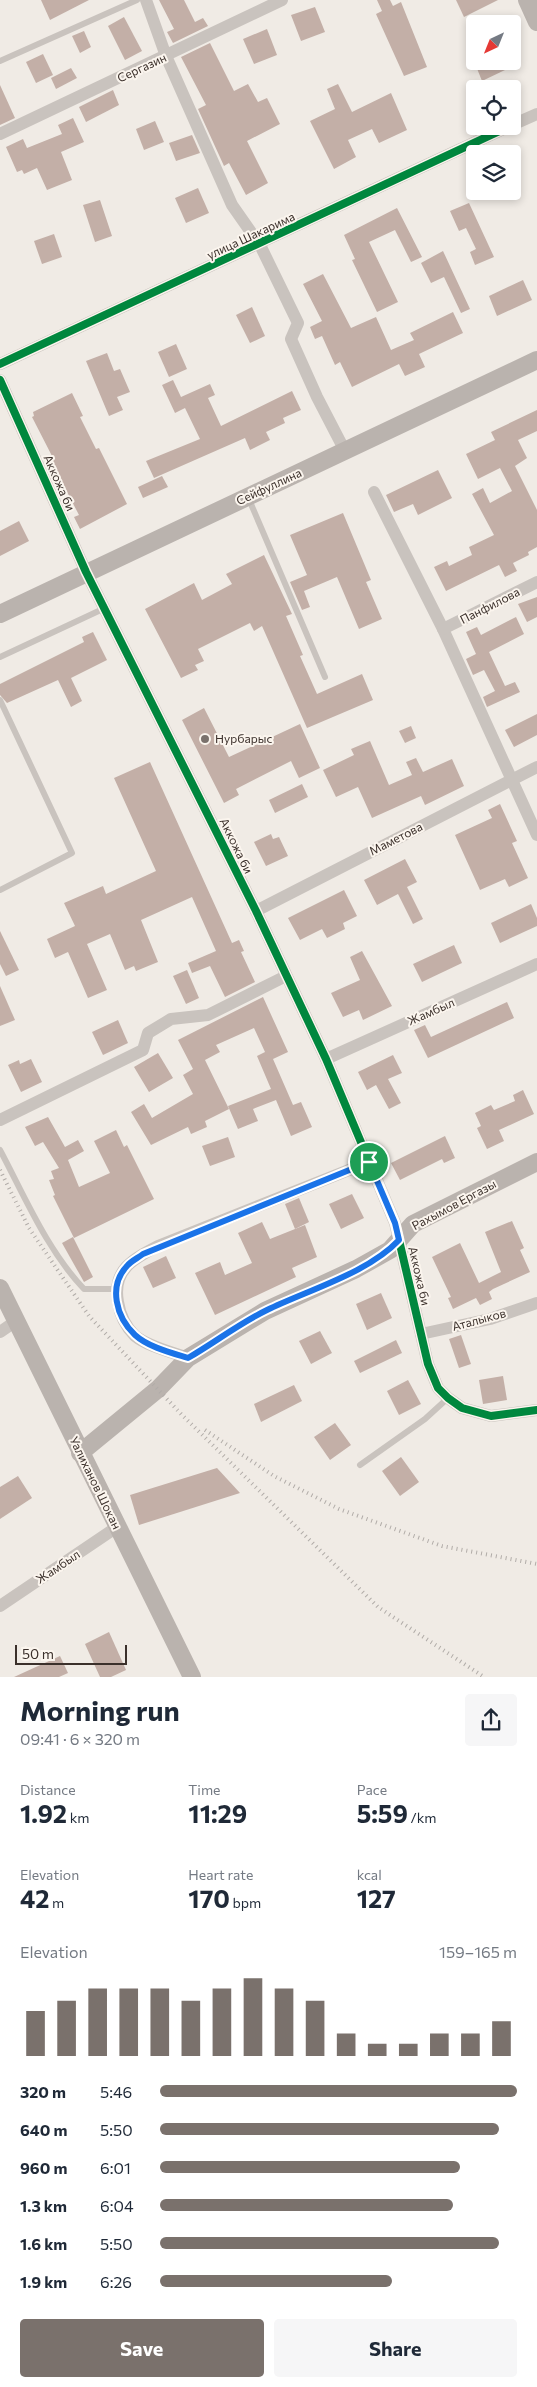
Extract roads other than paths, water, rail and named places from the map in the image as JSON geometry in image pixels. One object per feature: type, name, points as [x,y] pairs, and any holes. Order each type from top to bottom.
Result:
[{"type":"street","points":[[146,0],[166,56],[232,204],[260,245],[298,323],[291,339],[317,397],[345,452]]},
{"type":"street","name":"Сергазин","points":[[0,134],[282,0]]},
{"type":"street","points":[[527,0],[537,22]]},
{"type":"street","name":"улица Шакарима","points":[[521,121],[537,114]]},
{"type":"street","name":"улица Шакарима","points":[[0,364],[260,245],[492,135]]},
{"type":"street","name":"Сейфуллина","points":[[0,614],[537,360]]},
{"type":"street","name":"Аккожа би","points":[[0,380],[86,572],[256,911],[326,1059],[395,1223],[428,1364],[438,1388],[448,1398]]},
{"type":"street","points":[[374,492],[443,629],[537,835]]},
{"type":"street","name":"Панфилова","points":[[443,629],[537,582]]},
{"type":"street","name":"Маметова","points":[[256,911],[537,767]]},
{"type":"street","name":"Жамбыл","points":[[326,1059],[537,964]]},
{"type":"street","points":[[0,1120],[143,1050],[148,1033],[172,1019],[208,1015],[286,976]]},
{"type":"street","points":[[188,1358],[161,1349],[136,1336],[120,1315],[116,1289],[119,1278],[128,1265],[143,1254],[369,1162]]},
{"type":"street","name":"Рахымов Ергазы","points":[[80,1453],[158,1389],[188,1358],[265,1311],[356,1269],[390,1250],[413,1224],[537,1162]]},
{"type":"street","name":"Уалиханов Шокан","points":[[0,1288],[192,1677]]},
{"type":"street","name":"Аталыков","points":[[421,1334],[490,1319],[537,1303]]},
{"type":"street","points":[[0,1332],[16,1321]]},
{"type":"street","points":[[448,1398],[462,1408],[491,1416],[537,1410]]},
{"type":"street","name":"Жамбыл","points":[[0,1606],[117,1527]]},
{"type":"lane","points":[[0,61],[137,0]]},
{"type":"lane","points":[[248,497],[325,678]]},
{"type":"lane","points":[[0,658],[105,608]]},
{"type":"lane","points":[[0,700],[72,853],[0,890]]},
{"type":"lane","points":[[0,1150],[39,1226],[73,1278],[84,1289],[116,1289]]},
{"type":"lane","points":[[360,1465],[425,1419],[448,1398]]},
{"type":"railway","points":[[0,1170],[29,1228],[89,1316],[182,1415],[378,1607],[484,1677]]},
{"type":"railway","points":[[205,1430],[274,1476],[339,1509],[442,1546],[537,1564]]},
{"type":"place","name":"Нурбарыс","points":[[205,739]]}]
